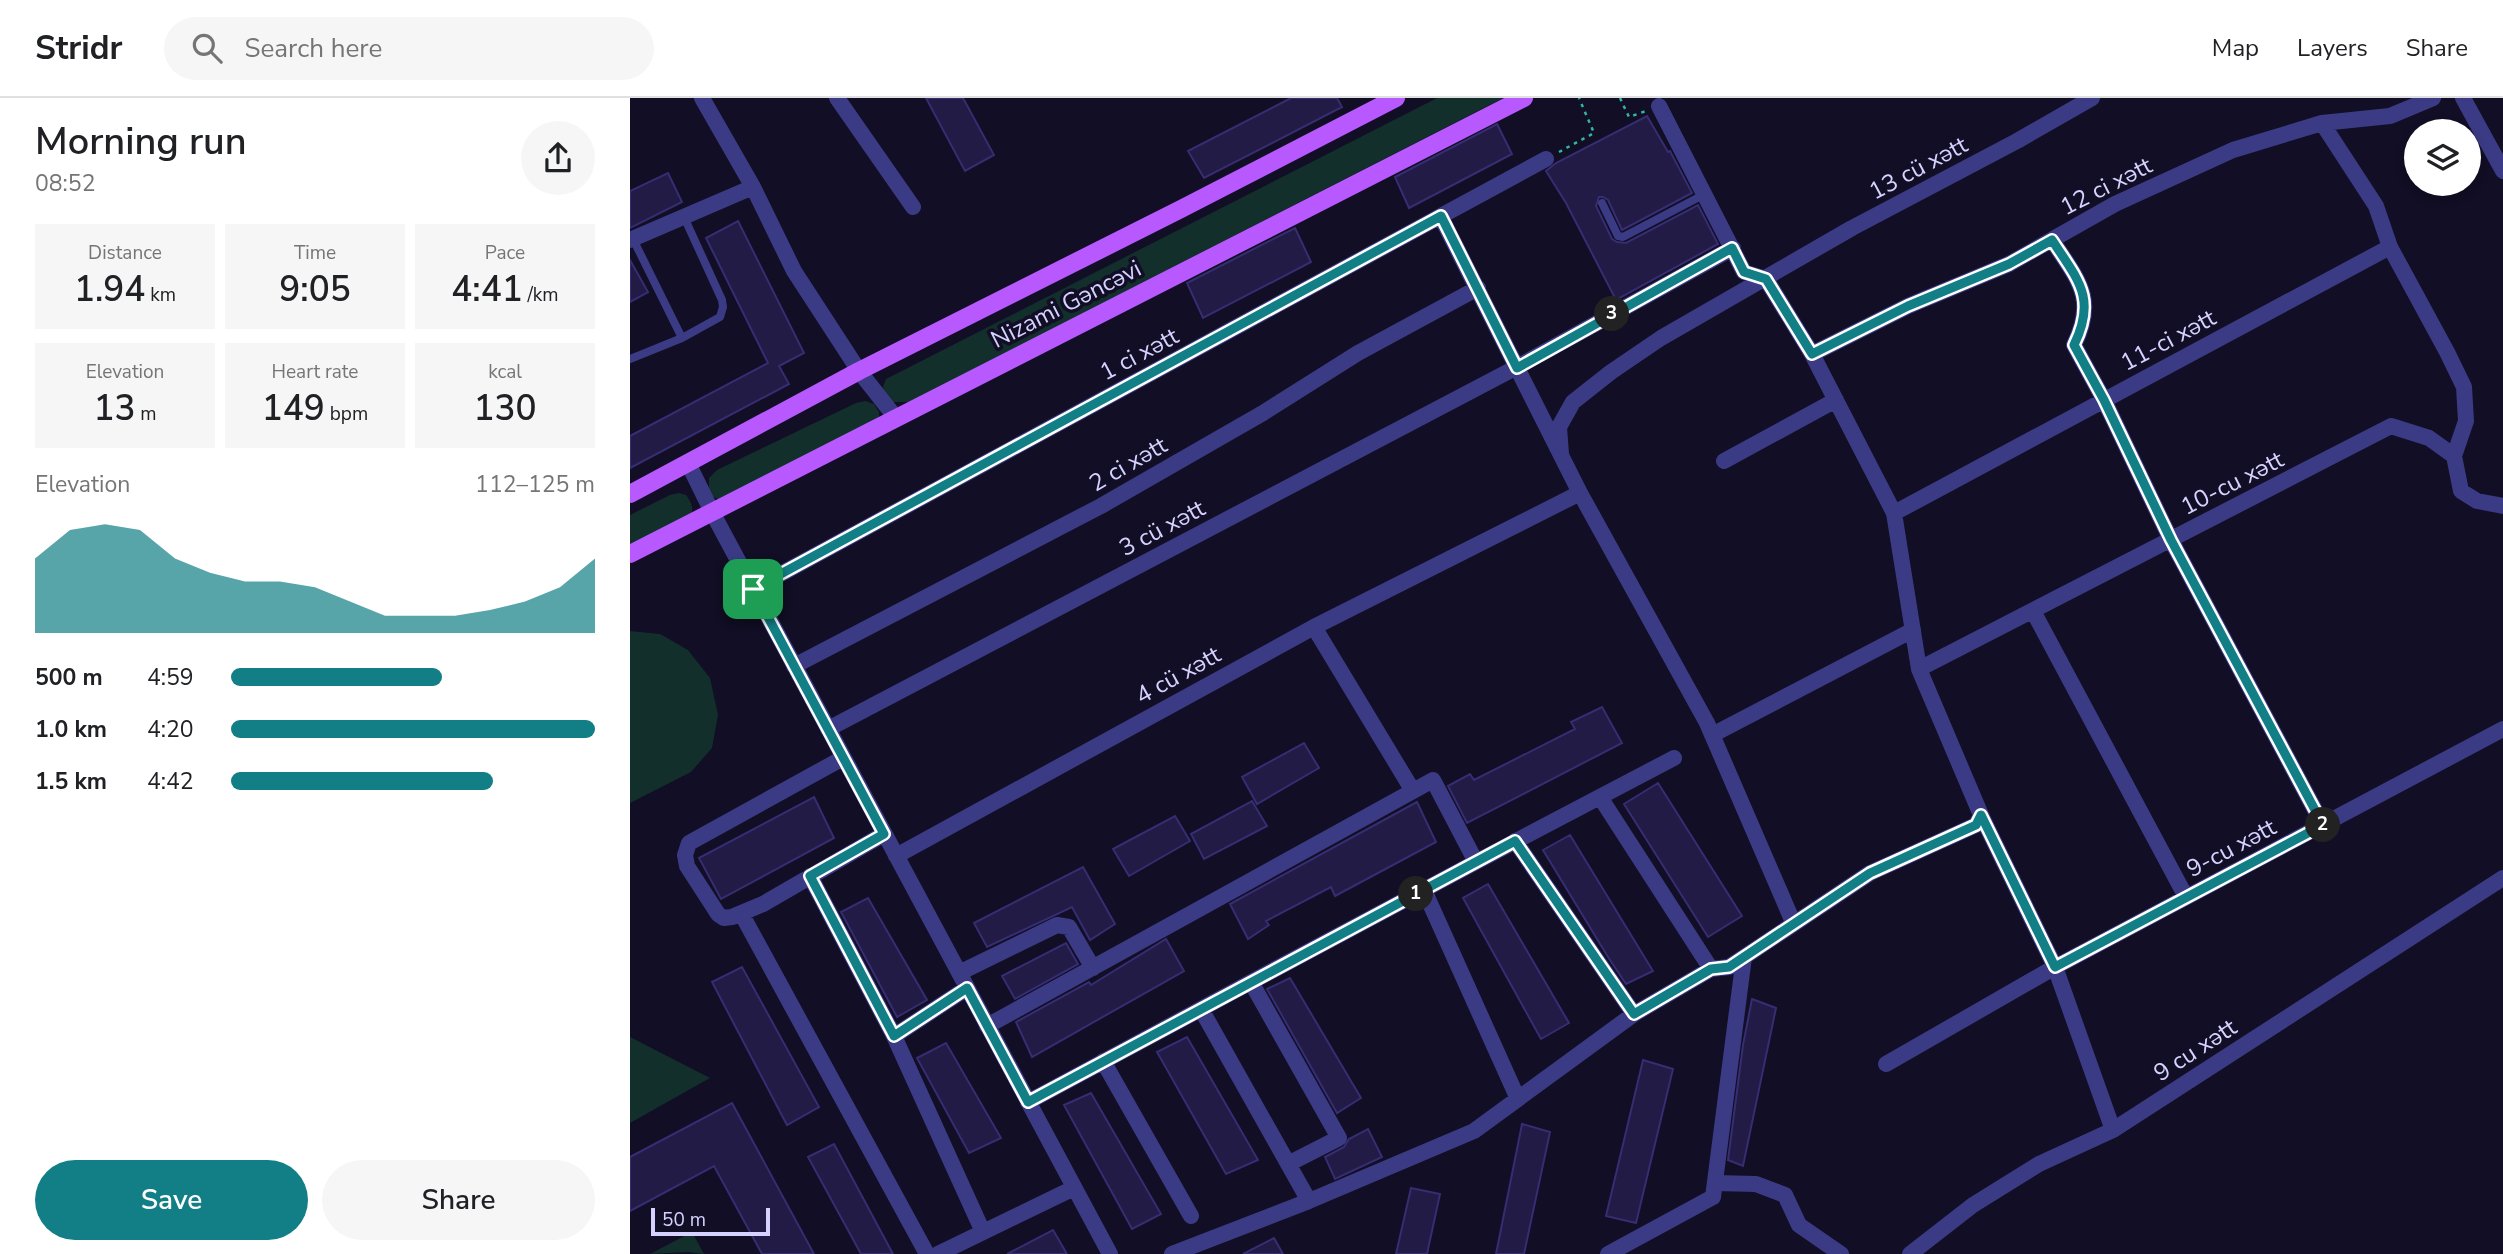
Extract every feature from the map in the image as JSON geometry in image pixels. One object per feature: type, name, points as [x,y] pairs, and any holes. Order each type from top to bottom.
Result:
[{"type":"main road","name":"Nizami Gəncəvi","points":[[630,494],[859,371],[1181,209],[1372,103],[1396,98]]},
{"type":"main road","name":"Nizami Gəncəvi","points":[[630,554],[1524,98]]},
{"type":"street","points":[[702,98],[753,187],[794,271],[859,371],[896,418]]},
{"type":"street","points":[[837,98],[913,208]]},
{"type":"street","name":"13 cü xətt","points":[[1560,454],[1559,427],[1573,402],[1661,338],[1852,228],[2092,98]]},
{"type":"street","name":"12 ci xətt","points":[[1812,354],[1908,306],[2009,264],[2115,204],[2233,150],[2322,123],[2389,116],[2433,98]]},
{"type":"street","points":[[2463,98],[2503,171]]},
{"type":"street","points":[[1659,106],[1744,272],[1766,279],[1812,354],[1894,513],[1919,669],[1981,815],[2055,967],[2113,1130]]},
{"type":"street","points":[[2322,123],[2375,206],[2390,247],[2464,387],[2466,421],[2454,456],[2461,491],[2477,501],[2503,506]]},
{"type":"street","name":"1 ci xətt","points":[[753,589],[1546,159]]},
{"type":"street","points":[[632,240],[753,187]]},
{"type":"street","points":[[1441,216],[1580,493],[1712,735],[1793,922]]},
{"type":"street","points":[[2052,240],[2081,289],[2087,306],[2082,329],[2074,345],[2104,400],[2171,540],[2323,825]]},
{"type":"street","name":"11-ci xətt","points":[[1894,513],[2390,247]]},
{"type":"street","name":"3 cü xətt","points":[[828,729],[1517,368],[1732,248]]},
{"type":"street","name":"2 ci xətt","points":[[794,666],[1101,506],[1263,413],[1357,353],[1478,288]]},
{"type":"street","points":[[1724,461],[1836,400]]},
{"type":"street","name":"10-cu xətt","points":[[1919,669],[2391,426],[2429,438],[2454,456]]},
{"type":"street","points":[[688,463],[737,560],[1110,1254]]},
{"type":"street","name":"4 cü xətt","points":[[896,856],[1314,627],[1580,493]]},
{"type":"street","points":[[2033,611],[2186,898]]},
{"type":"street","points":[[1314,627],[1413,791]]},
{"type":"street","points":[[1712,735],[1913,629]]},
{"type":"street","name":"9-cu xətt","points":[[1886,1064],[2055,967],[2503,729]]},
{"type":"street","points":[[843,758],[689,843],[685,855],[687,866],[718,914],[724,918],[732,918],[763,904],[884,834]]},
{"type":"street","points":[[1028,1102],[1674,758]]},
{"type":"street","points":[[987,1026],[1433,780],[1476,862]]},
{"type":"street","points":[[1600,797],[1711,969]]},
{"type":"street","points":[[1172,1254],[1209,1248],[1309,1201],[1474,1131],[1634,1014],[1711,969],[1729,967],[1870,873],[1976,825],[1981,815]]},
{"type":"street","points":[[1515,841],[1634,1014]]},
{"type":"street","points":[[810,876],[894,1036],[983,1232]]},
{"type":"street","name":"9 cu xətt","points":[[1910,1254],[1984,1198],[2039,1164],[2113,1130],[2503,878]]},
{"type":"street","points":[[1424,890],[1518,1099]]},
{"type":"street","points":[[741,914],[927,1254]]},
{"type":"street","points":[[894,1036],[963,981],[1056,925],[1069,927],[1093,968]]},
{"type":"street","points":[[1608,1254],[1713,1197],[1744,957]]},
{"type":"street","points":[[1251,982],[1339,1138],[1289,1164]]},
{"type":"street","points":[[1201,1009],[1309,1201]]},
{"type":"street","points":[[1103,1061],[1191,1216]]},
{"type":"street","points":[[1715,1183],[1756,1184],[1785,1195],[1799,1224],[1840,1254]]},
{"type":"street","points":[[938,1254],[1074,1188]]},
{"type":"lane","points":[[1602,203],[1618,236],[1623,237],[1705,194]]},
{"type":"lane","points":[[630,359],[682,338],[720,317],[722,300],[684,217]]},
{"type":"lane","points":[[632,240],[682,338]]},
{"type":"path","points":[[1546,159],[1594,133],[1579,98]]},
{"type":"path","points":[[1620,98],[1629,117],[1659,106]]},
{"type":"green space","points":[[1437,98],[1503,98],[909,402],[892,402],[885,395],[883,387],[886,379]]},
{"type":"green space","points":[[865,401],[874,404],[879,418],[720,500],[709,495],[709,478],[717,470]]},
{"type":"green space","points":[[679,493],[686,495],[689,500],[691,515],[630,547],[630,515]]},
{"type":"green space","points":[[630,631],[660,634],[688,650],[710,678],[718,715],[712,748],[691,772],[630,803]]},
{"type":"green space","points":[[630,1037],[710,1078],[630,1123]]},
{"type":"green space","points":[[692,1232],[704,1254],[650,1254]]},
{"type":"building","points":[[926,98],[963,98],[994,155],[965,171]]},
{"type":"building","points":[[1291,98],[1337,98],[1342,107],[1204,178],[1188,151]]},
{"type":"building","points":[[1647,116],[1668,152],[1670,151],[1692,193],[1622,230],[1608,200],[1599,197],[1596,206],[1612,239],[1626,243],[1698,205],[1718,244],[1616,300],[1566,203],[1546,171],[1556,163]]},
{"type":"building","points":[[1497,124],[1512,154],[1409,208],[1395,177]]},
{"type":"building","points":[[668,173],[682,202],[630,228],[630,191]]},
{"type":"building","points":[[738,221],[804,353],[779,366],[789,384],[630,468],[630,436],[768,363],[706,238]]},
{"type":"building","points":[[1295,228],[1311,262],[1203,318],[1187,283]]},
{"type":"building","points":[[630,260],[648,292],[630,302]]},
{"type":"building","points":[[1602,707],[1622,743],[1467,823],[1448,786],[1470,774],[1474,780],[1575,729],[1571,722]]},
{"type":"building","points":[[1304,743],[1319,768],[1257,804],[1242,777]]},
{"type":"building","points":[[1658,783],[1742,916],[1708,937],[1624,804]]},
{"type":"building","points":[[814,797],[834,838],[721,899],[699,858]]},
{"type":"building","points":[[1252,801],[1267,826],[1204,859],[1191,834]]},
{"type":"building","points":[[1417,802],[1436,842],[1335,896],[1331,887],[1266,921],[1269,925],[1248,939],[1230,904]]},
{"type":"building","points":[[1175,816],[1190,841],[1129,876],[1113,849]]},
{"type":"building","points":[[1570,835],[1653,971],[1626,984],[1608,957],[1543,850]]},
{"type":"building","points":[[1083,867],[1115,924],[1090,940],[1072,907],[987,947],[974,923]]},
{"type":"building","points":[[1488,884],[1569,1023],[1541,1039],[1463,898]]},
{"type":"building","points":[[868,898],[927,1000],[897,1017],[841,912]]},
{"type":"building","points":[[1166,939],[1184,971],[1032,1057],[1016,1022],[1089,982],[1091,985]]},
{"type":"building","points":[[1066,943],[1078,964],[1015,999],[1002,976]]},
{"type":"building","points":[[742,967],[819,1107],[787,1125],[712,982]]},
{"type":"building","points":[[1290,978],[1361,1098],[1337,1113],[1267,989]]},
{"type":"building","points":[[1752,999],[1776,1008],[1743,1166],[1728,1160],[1743,1045]]},
{"type":"building","points":[[1187,1037],[1258,1160],[1226,1174],[1157,1052]]},
{"type":"building","points":[[946,1043],[1001,1138],[969,1153],[917,1058]]},
{"type":"building","points":[[1643,1060],[1673,1069],[1636,1223],[1606,1216]]},
{"type":"building","points":[[1091,1093],[1161,1214],[1132,1229],[1064,1105]]},
{"type":"building","points":[[732,1103],[814,1254],[762,1254],[714,1166],[630,1211],[630,1157]]},
{"type":"building","points":[[1522,1124],[1550,1132],[1524,1254],[1496,1254]]},
{"type":"building","points":[[1368,1129],[1382,1157],[1335,1179],[1325,1157]]},
{"type":"building","points":[[834,1144],[893,1254],[861,1254],[808,1157]]},
{"type":"building","points":[[1411,1188],[1440,1194],[1427,1254],[1396,1254]]},
{"type":"building","points":[[1053,1230],[1067,1254],[1007,1254]]},
{"type":"building","points":[[1274,1238],[1283,1254],[1243,1254]]},
{"type":"route","points":[[1441,216],[1517,368],[1732,248],[1744,272],[1766,279],[1812,354],[1908,306],[2009,264],[2052,240],[2071,269],[2087,306],[2082,329],[2074,345],[2104,400],[2171,540],[2323,825],[2055,967],[1981,815],[1976,825],[1870,873],[1729,967],[1711,969],[1634,1014],[1515,841],[1028,1102],[967,988],[894,1036],[810,876],[884,834],[753,589],[1441,216]]}]
